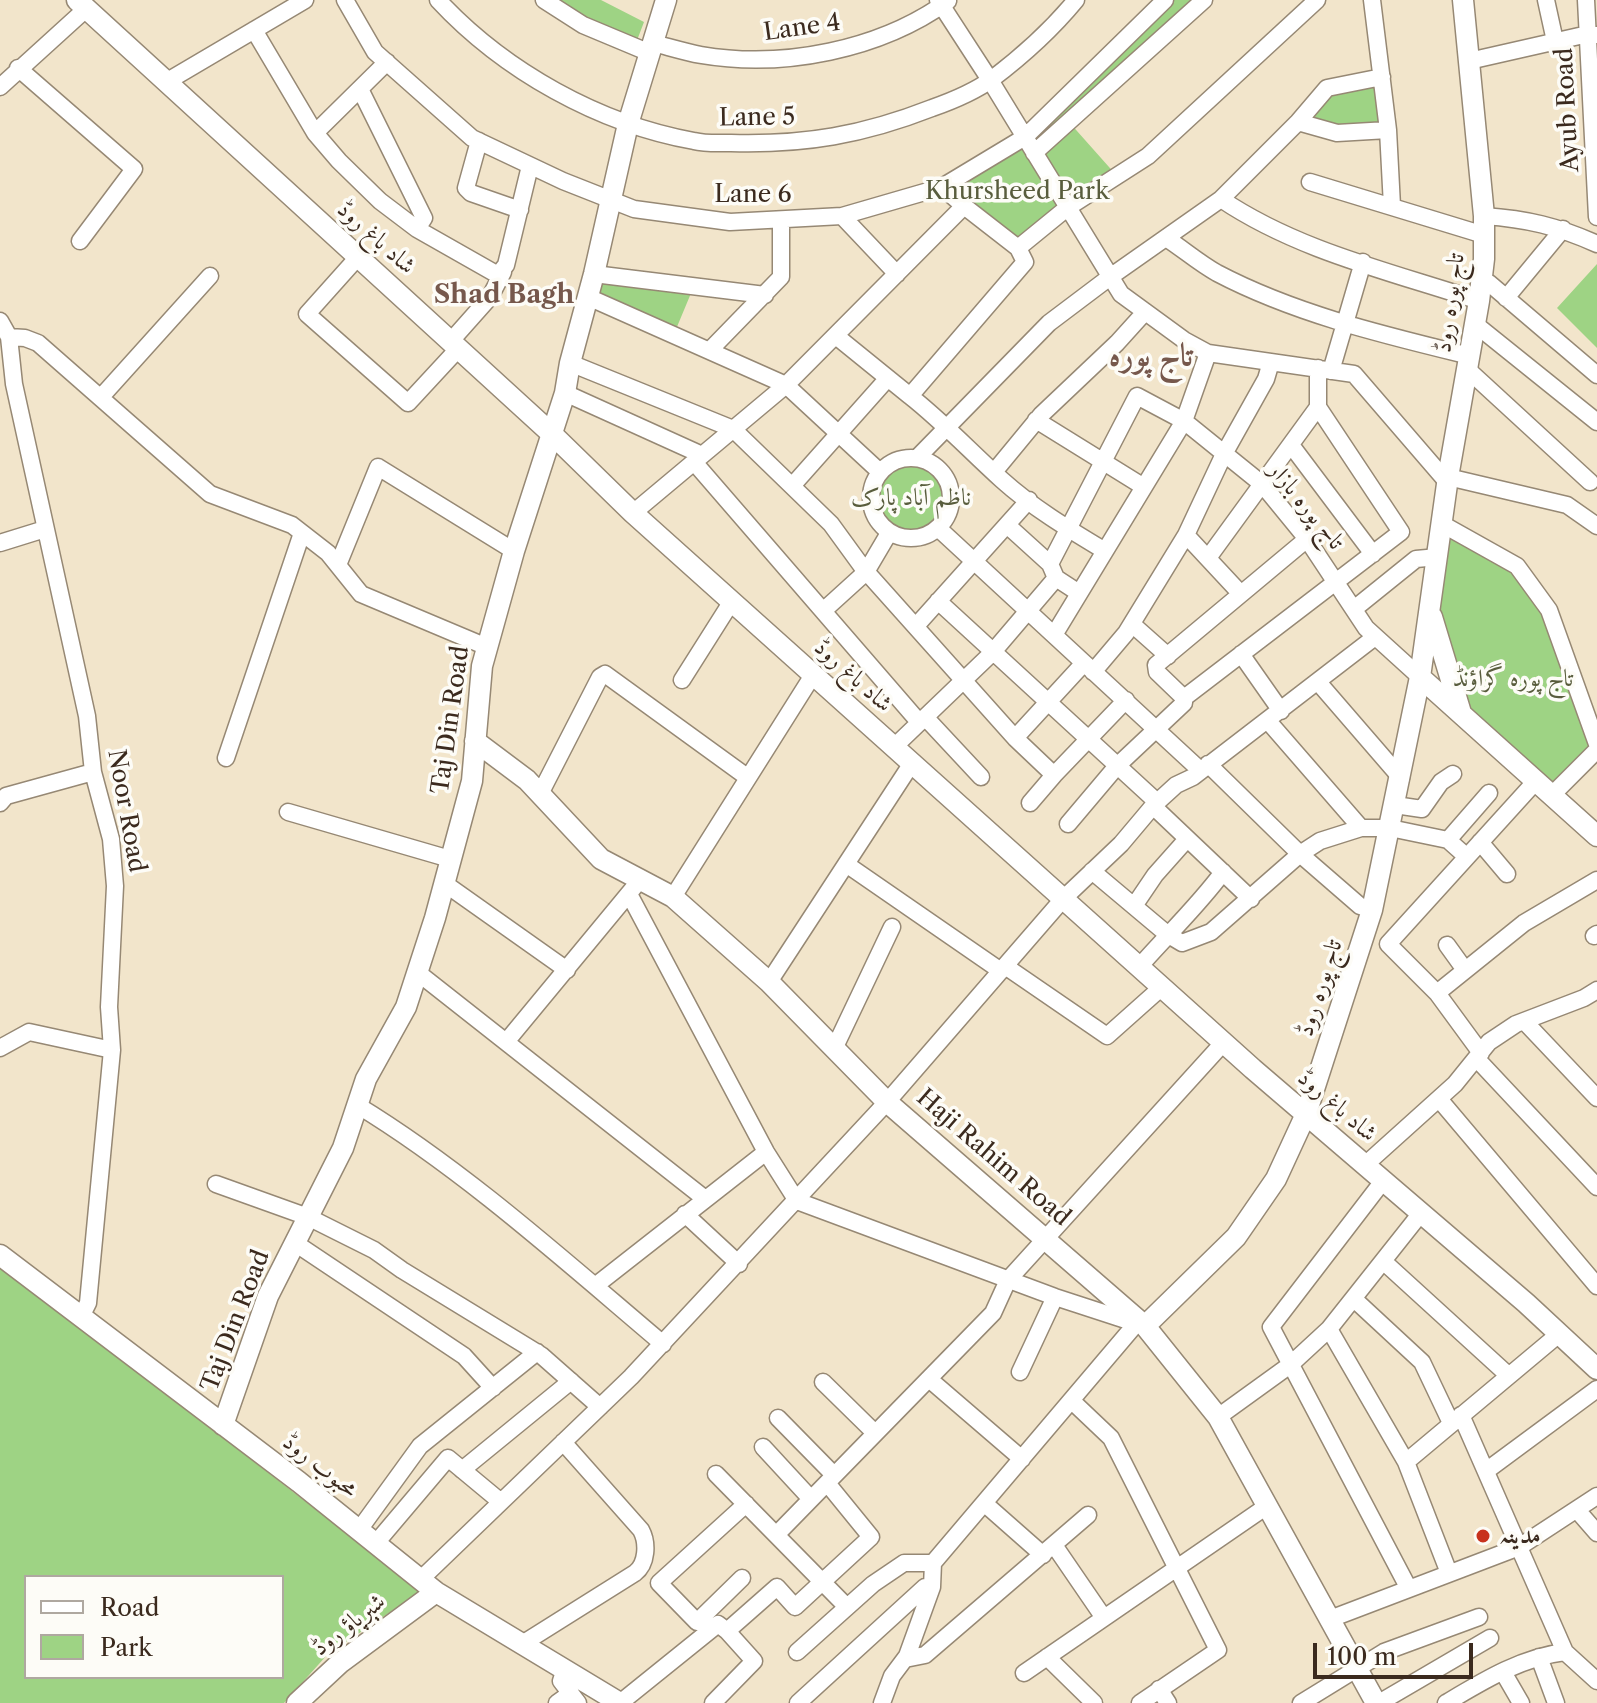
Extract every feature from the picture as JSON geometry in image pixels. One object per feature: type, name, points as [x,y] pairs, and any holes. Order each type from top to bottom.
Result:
[{"type":"main road","name":"Taj Din Road","points":[[223,1425],[268,1296],[343,1148],[366,1079],[406,1007],[417,972],[472,781],[482,666],[514,551],[565,393],[628,124],[666,0]]},
{"type":"main road","name":"تاج پورہ روڈ","points":[[1140,1326],[1236,1237],[1276,1179],[1306,1114],[1370,918],[1420,677],[1448,480],[1480,291],[1484,225],[1463,0]]},
{"type":"main road","name":"شاد باغ روڈ","points":[[88,3],[166,82],[553,435],[633,513],[1139,967],[1597,1369]]},
{"type":"main road","name":"تاج پورہ روڈ","points":[[1431,612],[1462,716]]},
{"type":"main road","points":[[1420,677],[1597,836]]},
{"type":"main road","name":"Haji Rahim Road","points":[[475,741],[527,780],[601,859],[635,887],[673,897],[769,982],[887,1102],[1047,1238],[1140,1326],[1218,1417],[1377,1703]]},
{"type":"main road","name":"محبوب روڈ","points":[[0,1255],[428,1585],[620,1703]]},
{"type":"main road","name":"شېرپاؤ روڈ","points":[[297,1703],[428,1585]]},
{"type":"street","points":[[166,82],[305,0]]},
{"type":"street","name":"Lane 6","points":[[345,0],[375,52],[479,141],[530,166],[634,209],[730,222],[842,216],[942,187],[1025,137],[1165,0]]},
{"type":"street","name":"Lane 5","points":[[438,0],[464,27],[522,70],[557,91],[628,124],[696,142],[772,144],[838,138],[953,100],[990,80],[1076,0]]},
{"type":"street","name":"Lane 4","points":[[544,0],[583,25],[651,48],[739,58],[801,56],[850,46],[886,34],[943,2]]},
{"type":"street","points":[[1034,153],[1204,0]]},
{"type":"street","points":[[1018,248],[1067,208],[1148,156],[1317,0]]},
{"type":"street","points":[[1372,0],[1388,130],[1392,206]]},
{"type":"street","points":[[1546,0],[1555,41]]},
{"type":"street","name":"Ayub Road","points":[[1586,0],[1593,35],[1597,217]]},
{"type":"street","points":[[943,2],[1121,294],[1184,340],[1208,353],[1354,374],[1448,480],[1567,505],[1580,511],[1597,526]]},
{"type":"street","points":[[0,87],[88,3]]},
{"type":"street","points":[[254,30],[326,148],[380,201],[417,229],[498,275],[503,272]]},
{"type":"street","points":[[1469,61],[1593,35]]},
{"type":"street","points":[[315,133],[387,62]]},
{"type":"street","points":[[18,68],[134,169],[80,241]]},
{"type":"street","points":[[917,458],[1049,323],[1221,199],[1298,122],[1327,88],[1382,77]]},
{"type":"street","points":[[360,89],[424,218],[417,229]]},
{"type":"street","points":[[1298,122],[1337,133],[1388,130]]},
{"type":"street","points":[[479,141],[466,188],[471,193],[520,210]]},
{"type":"street","points":[[358,257],[307,314],[408,403],[490,297],[503,272],[530,166]]},
{"type":"street","points":[[1310,182],[1392,206],[1484,225],[1525,219],[1563,229],[1597,244]]},
{"type":"street","points":[[910,396],[1025,262],[1018,248],[942,187]]},
{"type":"street","points":[[1221,199],[1295,241],[1363,262],[1480,291],[1489,283],[1597,375]]},
{"type":"street","points":[[633,513],[786,385],[964,206]]},
{"type":"street","points":[[842,216],[897,274]]},
{"type":"street","points":[[710,350],[781,277],[781,221]]},
{"type":"street","points":[[1506,298],[1563,229]]},
{"type":"street","points":[[1166,238],[1215,272],[1282,302],[1468,362],[1590,482]]},
{"type":"street","points":[[1208,558],[1318,407],[1324,370],[1345,322],[1363,262]]},
{"type":"street","points":[[594,274],[765,295]]},
{"type":"street","points":[[101,397],[210,276]]},
{"type":"street","points":[[588,297],[786,385],[880,472]]},
{"type":"street","points":[[994,472],[1036,420],[1145,312]]},
{"type":"street","name":"Noor Road","points":[[0,321],[9,337],[14,384],[87,716],[93,772],[111,839],[115,886],[109,1007],[112,1050],[88,1303],[81,1317]]},
{"type":"street","points":[[1475,324],[1597,422]]},
{"type":"street","points":[[836,336],[948,426],[994,472],[1029,500],[1105,551]]},
{"type":"street","points":[[9,337],[38,343],[210,494],[292,525],[328,553],[361,594],[487,647]]},
{"type":"street","points":[[1054,635],[1184,421],[1208,353]]},
{"type":"street","points":[[1015,738],[1047,703],[1132,624],[1186,535],[1224,454],[1266,379],[1271,362]]},
{"type":"street","points":[[570,363],[733,429],[831,524],[866,572],[1015,738],[1054,775]]},
{"type":"street","points":[[792,486],[888,378]]},
{"type":"street","points":[[565,393],[698,459],[823,611],[922,720],[981,777]]},
{"type":"street","name":"تاج پورہ بازار","points":[[1103,462],[1137,396],[1184,421],[1262,484],[1307,539],[1375,637],[1420,677]]},
{"type":"street","points":[[1068,824],[1117,766],[1184,703],[1184,698],[1401,532],[1318,407]]},
{"type":"street","points":[[1036,420],[1144,487]]},
{"type":"street","points":[[1291,445],[1373,554]]},
{"type":"street","points":[[903,458],[917,458],[940,470],[951,493],[946,518],[938,528],[914,539],[889,533],[872,511],[870,498],[873,484],[890,463],[903,458]]},
{"type":"street","points":[[894,747],[992,653],[1029,612],[1053,571],[1068,529],[1103,462]]},
{"type":"street","points":[[338,565],[378,467],[514,551]]},
{"type":"street","points":[[916,626],[1029,500]]},
{"type":"street","points":[[1388,944],[1480,842],[1597,747],[1549,610],[1517,566],[1442,524]]},
{"type":"street","points":[[1007,525],[1079,593]]},
{"type":"street","points":[[938,528],[1157,729],[1360,906],[1388,944],[1437,993],[1479,1056],[1597,1187]]},
{"type":"street","points":[[0,543],[45,529]]},
{"type":"street","points":[[226,758],[302,533]]},
{"type":"street","points":[[823,611],[866,572],[889,533]]},
{"type":"street","points":[[1186,535],[1241,594]]},
{"type":"street","points":[[1184,698],[1155,669],[1307,539]]},
{"type":"street","points":[[1354,609],[1416,559],[1438,557]]},
{"type":"street","points":[[682,680],[732,601]]},
{"type":"street","points":[[938,601],[1117,766],[1187,839],[1251,899]]},
{"type":"street","points":[[1132,624],[1168,656]]},
{"type":"street","points":[[428,1585],[501,1502],[663,1344],[739,1264],[887,1102],[1063,899],[1121,844],[1155,804],[1176,785],[1274,716],[1375,637]]},
{"type":"street","points":[[1241,654],[1274,716],[1361,828]]},
{"type":"street","points":[[540,794],[600,677],[605,674],[747,777]]},
{"type":"street","points":[[673,897],[813,675]]},
{"type":"street","points":[[1318,682],[1401,778]]},
{"type":"street","points":[[1030,803],[1126,700]]},
{"type":"street","points":[[769,982],[912,763]]},
{"type":"street","points":[[0,803],[6,796],[93,772]]},
{"type":"street","points":[[1395,805],[1422,809],[1441,782],[1453,774]]},
{"type":"street","points":[[1448,840],[1489,793]]},
{"type":"street","points":[[288,812],[450,859]]},
{"type":"street","points":[[1092,871],[1182,943],[1211,932],[1300,854],[1320,841],[1361,828],[1390,828],[1448,840],[1467,857]]},
{"type":"street","points":[[1134,906],[1155,875],[1187,839]]},
{"type":"street","points":[[1480,842],[1507,874]]},
{"type":"street","points":[[846,864],[1107,1036],[1162,987]]},
{"type":"street","points":[[1139,967],[1223,872]]},
{"type":"street","points":[[1437,993],[1524,923],[1597,880]]},
{"type":"street","points":[[444,883],[567,970]]},
{"type":"street","points":[[506,1042],[635,887],[766,1152],[797,1201],[1140,1326],[933,1563],[932,1587],[905,1659],[892,1676],[882,1703]]},
{"type":"street","points":[[834,1049],[892,927]]},
{"type":"street","points":[[1447,945],[1465,970]]},
{"type":"street","points":[[417,972],[704,1198]]},
{"type":"street","points":[[1365,1165],[1439,1099],[1489,1042],[1524,1021],[1597,990]]},
{"type":"street","points":[[1524,1021],[1597,1098]]},
{"type":"street","points":[[0,1048],[29,1032],[112,1050]]},
{"type":"street","points":[[777,1534],[993,1313],[1008,1280],[1224,1042]]},
{"type":"street","points":[[1439,1099],[1597,1286]]},
{"type":"street","points":[[357,1105],[404,1133],[663,1344]]},
{"type":"street","points":[[595,1286],[766,1152]]},
{"type":"street","points":[[1383,1181],[1271,1327],[1409,1589]]},
{"type":"street","points":[[216,1184],[308,1217],[374,1250],[537,1352],[600,1407]]},
{"type":"street","points":[[1218,1417],[1290,1365],[1329,1329],[1421,1213]]},
{"type":"street","points":[[685,1214],[739,1264]]},
{"type":"street","points":[[295,1243],[464,1356],[493,1388]]},
{"type":"street","points":[[1383,1261],[1508,1375]]},
{"type":"street","points":[[1020,1372],[1055,1297]]},
{"type":"street","points":[[1354,1299],[1422,1362],[1486,1471],[1565,1652],[1597,1681]]},
{"type":"street","points":[[1329,1329],[1406,1462],[1449,1573]]},
{"type":"street","points":[[1406,1462],[1559,1334]]},
{"type":"street","points":[[359,1530],[420,1446],[537,1352]]},
{"type":"street","points":[[929,1379],[1022,1459]]},
{"type":"street","points":[[462,1470],[571,1381]]},
{"type":"street","points":[[823,1382],[875,1433]]},
{"type":"street","points":[[1486,1471],[1597,1389]]},
{"type":"street","points":[[1072,1401],[1111,1438],[1218,1650],[1163,1696],[1140,1703]]},
{"type":"street","points":[[727,1631],[777,1587],[795,1607],[871,1537],[830,1479],[778,1418]]},
{"type":"street","points":[[522,1644],[635,1573],[644,1563],[645,1541],[641,1530],[563,1442]]},
{"type":"street","points":[[763,1447],[811,1499]]},
{"type":"street","points":[[376,1543],[448,1458],[501,1502]]},
{"type":"street","points":[[716,1474],[847,1607]]},
{"type":"street","points":[[1330,1619],[1519,1547],[1597,1496]]},
{"type":"street","points":[[984,1503],[1048,1550],[1104,1618]]},
{"type":"street","points":[[742,1578],[697,1622],[659,1583],[746,1504]]},
{"type":"street","points":[[1024,1673],[1267,1506]]},
{"type":"street","points":[[1577,1510],[1597,1533]]},
{"type":"street","points":[[905,1659],[925,1655],[1088,1515]]},
{"type":"street","points":[[797,1652],[873,1584],[904,1563],[933,1563]]},
{"type":"street","points":[[798,1703],[925,1587],[932,1587]]},
{"type":"street","points":[[1301,1703],[1384,1652],[1479,1617]]},
{"type":"street","points":[[620,1703],[718,1624],[754,1661],[713,1703]]},
{"type":"street","points":[[1377,1703],[1490,1638]]},
{"type":"street","points":[[1446,1703],[1503,1672],[1539,1657],[1565,1652]]},
{"type":"street","points":[[1047,1657],[1092,1702]]},
{"type":"street","points":[[1539,1657],[1556,1703]]},
{"type":"street","points":[[565,1669],[561,1681],[569,1700]]},
{"type":"street","points":[[1503,1672],[1521,1703]]},
{"type":"green space","points":[[551,0],[601,0],[644,22],[636,43]]},
{"type":"green space","name":"Khursheed Park","points":[[1165,0],[1202,0],[1069,122],[1117,176],[1018,248],[942,187],[1025,137]]},
{"type":"green space","points":[[1382,77],[1388,130],[1298,122],[1322,92]]},
{"type":"green space","points":[[1597,264],[1597,348],[1557,308]]},
{"type":"green space","points":[[594,274],[694,286],[674,334],[588,297]]},
{"type":"green space","name":"ناظم آباد پارک","points":[[911,458],[926,461],[939,470],[948,483],[951,498],[948,513],[939,526],[926,535],[911,538],[896,535],[883,526],[874,513],[871,498],[874,483],[883,470],[896,461]]},
{"type":"green space","name":"تاج پورہ گراؤنڈ","points":[[1442,524],[1517,566],[1549,610],[1597,744],[1551,796],[1464,716],[1434,593]]},
{"type":"green space","points":[[0,1265],[421,1591],[327,1655],[284,1703],[0,1703]]},
{"type":"place","name":"مدینہ","points":[[1483,1536]]},
{"type":"district","name":"Shad Bagh","points":[[504,295]]},
{"type":"district","name":"تاج پورہ","points":[[1151,357]]}]
